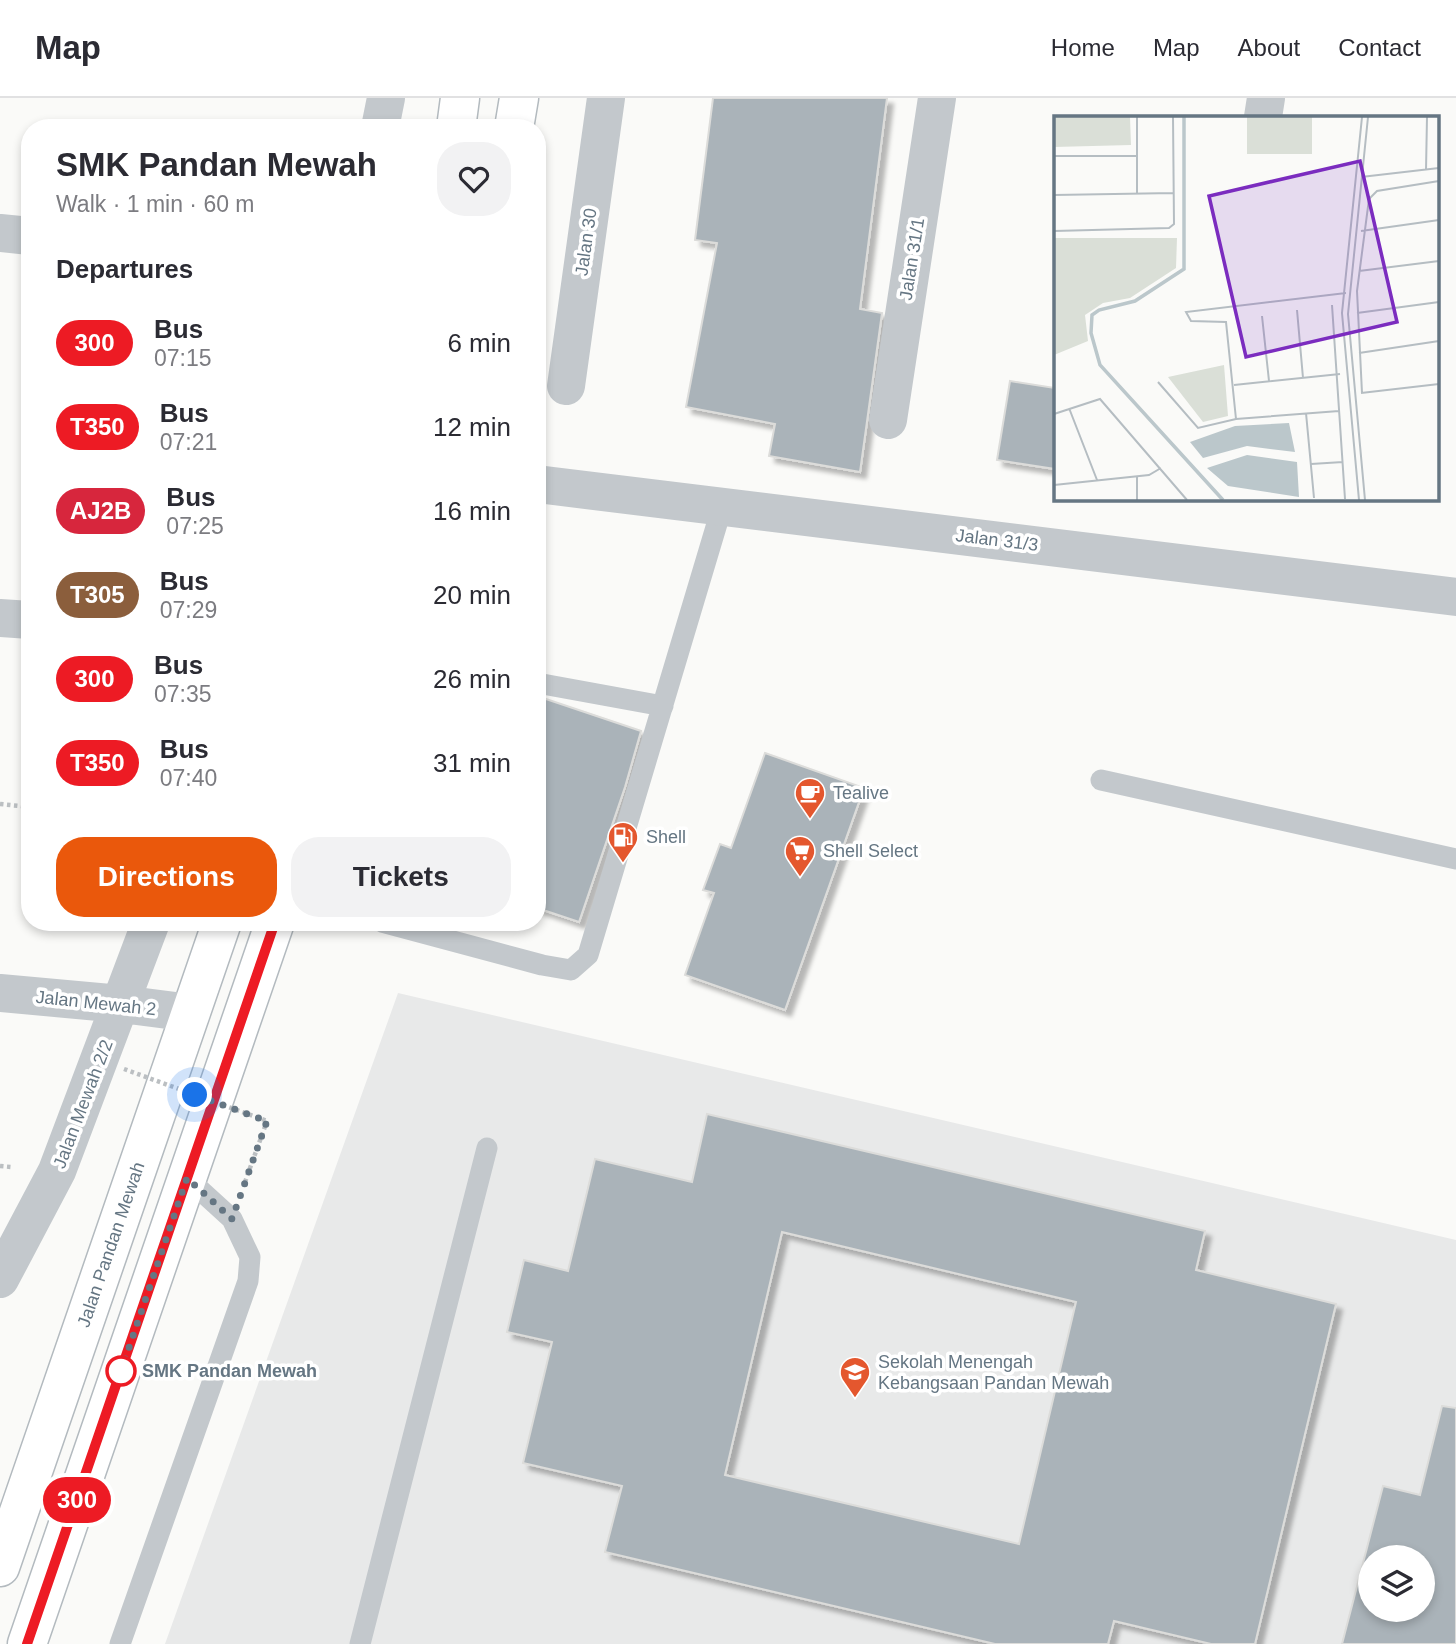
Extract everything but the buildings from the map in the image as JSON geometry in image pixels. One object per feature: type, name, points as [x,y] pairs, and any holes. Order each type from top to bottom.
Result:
[{"type":"main road","points":[[457,119],[460,98]]},
{"type":"main road","points":[[516,119],[519,98]]},
{"type":"main road","name":"Jalan Pandan Mewah","points":[[0,1567],[12,1493],[191,1013],[219,931]]},
{"type":"main road","points":[[27,1644],[272,931]]},
{"type":"street","points":[[382,119],[386,98]]},
{"type":"street","name":"Jalan 30","points":[[566,386],[606,98]]},
{"type":"street","name":"Jalan 31/1","points":[[888,421],[937,98]]},
{"type":"street","points":[[1263,116],[1266,98]]},
{"type":"street","points":[[0,233],[21,235]]},
{"type":"street","name":"Jalan 31/3","points":[[546,485],[1456,597]]},
{"type":"street","points":[[0,618],[21,619]]},
{"type":"street","name":"Jalan Mewah 2/2","points":[[0,1279],[57,1171],[148,931]]},
{"type":"street","name":"Jalan Mewah 2","points":[[0,993],[191,1013]]},
{"type":"lane","points":[[415,931],[542,965],[571,970],[587,955],[722,507]]},
{"type":"lane","points":[[546,685],[663,706]]},
{"type":"lane","points":[[1101,779],[1456,859]]},
{"type":"lane","points":[[360,1644],[487,1148]]},
{"type":"lane","points":[[120,1644],[248,1281],[250,1257],[232,1219],[187,1178]]},
{"type":"path","points":[[0,804],[21,806]]},
{"type":"path","points":[[124,1069],[267,1121],[232,1219]]},
{"type":"shaded area","name":"Sekolah Menengah Kebangsaan Pandan Mewah","points":[[398,993],[1456,1240],[1456,1644],[165,1644]]},
{"type":"bus line","name":"300","points":[[27,1644],[272,931]]},
{"type":"place","name":"Tealive","points":[[810,820]]},
{"type":"place","name":"Shell","points":[[623,864]]},
{"type":"place","name":"Shell Select","points":[[800,878]]},
{"type":"place","name":"SMK Pandan Mewah","points":[[121,1371]]},
{"type":"place","name":"Sekolah Menengah Kebangsaan Pandan Mewah","points":[[855,1399]]},
{"type":"route","points":[[121,1371],[187,1178],[232,1219],[267,1121],[195,1095]]}]
